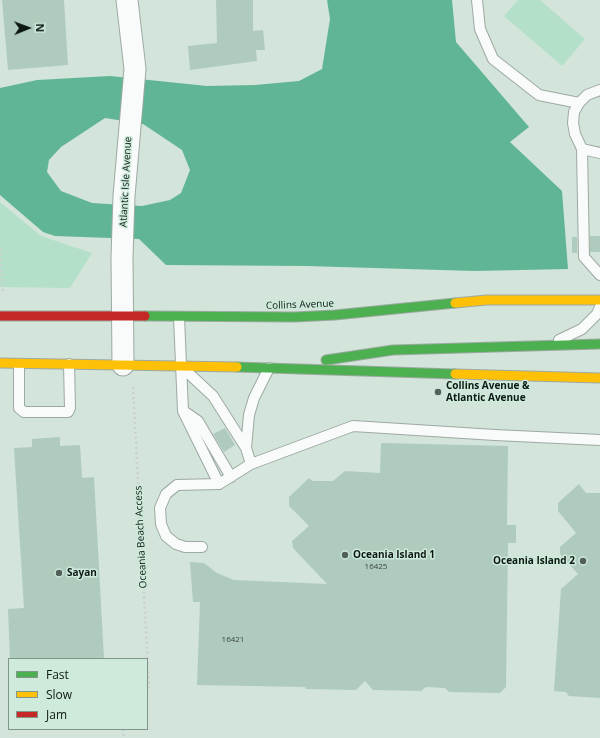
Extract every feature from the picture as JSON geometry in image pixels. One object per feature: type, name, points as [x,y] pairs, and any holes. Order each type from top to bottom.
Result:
[{"type":"main road","name":"Collins Avenue","points":[[0,316],[295,317],[358,313],[487,300],[600,300]]},
{"type":"main road","points":[[269,368],[393,350],[600,344]]},
{"type":"main road","points":[[0,364],[269,368],[424,374],[600,378]]},
{"type":"street","name":"Atlantic Isle Avenue","points":[[123,365],[122,257],[124,196],[135,69],[127,0]]},
{"type":"lane","points":[[477,0],[480,29],[492,59],[539,95],[579,103]]},
{"type":"lane","points":[[600,90],[587,95],[579,103],[574,112],[573,123],[575,134],[582,149],[584,257],[600,275]]},
{"type":"lane","points":[[582,149],[600,153]]},
{"type":"lane","points":[[548,345],[582,329],[597,314],[600,307]]},
{"type":"lane","points":[[179,317],[183,411],[219,484]]},
{"type":"lane","points":[[19,364],[19,408],[24,412],[68,412],[70,408],[69,364]]},
{"type":"lane","points":[[181,366],[213,396],[246,448],[251,464]]},
{"type":"lane","points":[[246,448],[249,415],[254,398],[269,368]]},
{"type":"lane","points":[[183,411],[198,421],[231,477]]},
{"type":"lane","points":[[202,547],[185,547],[176,544],[166,536],[161,524],[160,508],[166,494],[177,485],[219,484],[251,464],[353,426],[600,440]]},
{"type":"path","points":[[0,249],[3,294]]},
{"type":"path","name":"Oceania Beach Access","points":[[133,385],[147,658]]},
{"type":"shaded area","points":[[327,0],[452,0],[456,42],[529,127],[510,142],[562,191],[568,269],[474,271],[307,266],[166,265],[139,239],[55,236],[43,232],[0,195],[0,88],[37,80],[110,76],[207,86],[255,85],[299,81],[322,69],[330,19]],"holes":[[[105,118],[143,124],[182,150],[190,170],[181,193],[170,200],[142,206],[92,203],[61,191],[47,172],[49,160],[61,147]]]},
{"type":"shaded area","points":[[518,0],[540,0],[585,39],[562,66],[504,16]]},
{"type":"shaded area","points":[[0,202],[41,236],[92,253],[70,288],[0,287]]},
{"type":"building","points":[[2,0],[64,0],[68,65],[8,70]]},
{"type":"building","points":[[216,0],[253,0],[253,31],[263,30],[265,50],[256,50],[257,61],[190,70],[188,46],[217,43]]},
{"type":"building","points":[[590,236],[600,236],[600,252],[590,252]]},
{"type":"building","points":[[572,237],[577,237],[577,253],[572,253]]},
{"type":"building","points":[[225,428],[235,445],[224,452],[213,434]]},
{"type":"building","name":"Sayan","points":[[60,437],[60,446],[80,445],[82,478],[94,477],[104,658],[10,658],[8,609],[24,608],[14,448],[32,447],[32,439]]},
{"type":"building","points":[[381,443],[508,446],[507,525],[516,525],[516,543],[508,543],[506,687],[500,693],[449,692],[445,688],[426,687],[421,691],[373,690],[365,681],[356,690],[306,689],[305,687],[197,685],[200,602],[193,602],[190,562],[204,563],[217,573],[234,580],[327,584],[293,548],[292,541],[309,526],[289,506],[289,497],[309,478],[313,481],[333,481],[345,471],[380,473]]},
{"type":"building","name":"Oceania Island 2","points":[[579,484],[586,493],[600,493],[600,698],[569,696],[566,692],[554,691],[561,589],[578,574],[560,554],[560,547],[576,533],[558,511],[558,503]]},
{"type":"traffic: fast","points":[[145,316],[295,317],[335,315],[455,303]]},
{"type":"traffic: fast","points":[[326,360],[393,350],[600,344]]},
{"type":"traffic: fast","points":[[237,367],[455,374]]},
{"type":"traffic: slow","points":[[455,303],[487,300],[600,300]]},
{"type":"traffic: slow","points":[[0,363],[237,367]]},
{"type":"traffic: slow","points":[[455,374],[600,378]]},
{"type":"traffic: jam","points":[[0,316],[145,316]]},
{"type":"place","name":"Collins Avenue & Atlantic Avenue","points":[[438,392]]},
{"type":"place","name":"Oceania Island 1","points":[[345,555]]},
{"type":"place","name":"Oceania Island 2","points":[[583,561]]},
{"type":"place","name":"Sayan","points":[[59,573]]}]
